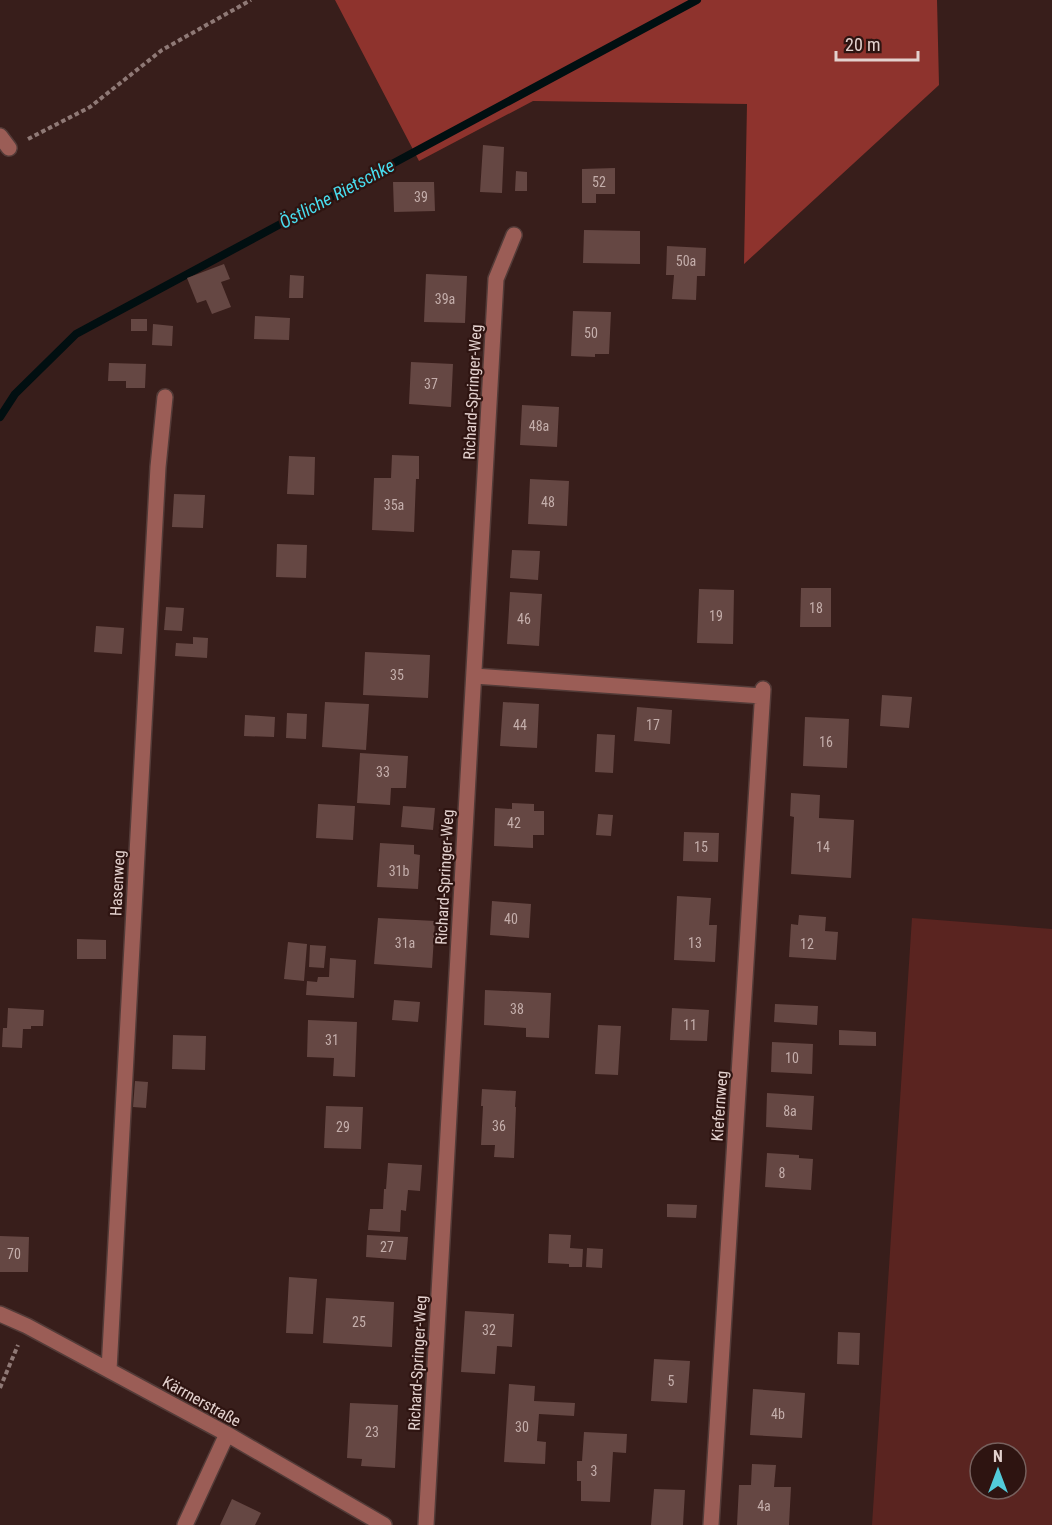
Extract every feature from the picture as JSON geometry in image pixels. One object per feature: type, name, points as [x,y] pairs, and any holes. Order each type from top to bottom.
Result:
[{"type":"street","name":"Richard-Springer-Weg","points":[[426,1525],[496,279],[514,235]]},
{"type":"street","name":"Hasenweg","points":[[109,1370],[158,467],[165,397]]},
{"type":"street","name":"Kiefernweg","points":[[474,676],[763,693],[711,1525]]},
{"type":"street","name":"Kärrnerstraße","points":[[0,1314],[27,1326],[227,1434],[384,1525]]},
{"type":"street","points":[[185,1525],[227,1434]]},
{"type":"path","points":[[4,142],[90,106],[162,50],[251,0]]},
{"type":"path","points":[[0,1388],[27,1326]]},
{"type":"shaded area","points":[[335,0],[937,0],[939,85],[744,264],[747,104],[533,101],[419,161]]},
{"type":"shaded area","points":[[912,918],[1052,929],[1052,1525],[872,1525]]},
{"type":"building","points":[[483,145],[504,147],[502,193],[480,192]]},
{"type":"building","points":[[615,168],[615,194],[596,194],[596,203],[582,203],[582,169]]},
{"type":"building","points":[[516,171],[527,172],[527,191],[515,191]]},
{"type":"building","points":[[393,182],[434,182],[435,211],[394,212]]},
{"type":"building","points":[[584,230],[640,231],[640,264],[583,263]]},
{"type":"building","points":[[667,246],[706,248],[705,276],[697,276],[696,300],[672,299],[674,275],[666,275]]},
{"type":"building","points":[[224,264],[230,279],[221,282],[231,307],[212,314],[206,300],[197,303],[187,278]]},
{"type":"building","points":[[426,274],[467,276],[465,323],[424,322]]},
{"type":"building","points":[[290,275],[304,276],[303,298],[289,298]]},
{"type":"building","points":[[573,311],[611,312],[609,354],[595,354],[595,357],[571,356]]},
{"type":"building","points":[[255,316],[290,318],[289,340],[254,339]]},
{"type":"building","points":[[131,319],[147,319],[147,331],[131,331]]},
{"type":"building","points":[[153,324],[173,326],[172,346],[152,345]]},
{"type":"building","points":[[411,362],[453,364],[451,407],[409,404]]},
{"type":"building","points":[[109,363],[146,364],[145,388],[126,388],[126,381],[108,381]]},
{"type":"building","points":[[522,405],[559,407],[557,447],[520,445]]},
{"type":"building","points":[[392,455],[419,456],[414,532],[372,530],[374,478],[391,478]]},
{"type":"building","points":[[289,456],[315,457],[314,495],[287,494]]},
{"type":"building","points":[[530,479],[569,481],[567,526],[528,524]]},
{"type":"building","points":[[174,494],[205,495],[203,528],[172,527]]},
{"type":"building","points":[[277,544],[307,545],[306,578],[276,577]]},
{"type":"building","points":[[512,550],[540,551],[538,580],[510,578]]},
{"type":"building","points":[[801,588],[831,588],[831,627],[800,627]]},
{"type":"building","points":[[699,589],[734,590],[733,644],[697,643]]},
{"type":"building","points":[[510,592],[542,594],[539,646],[507,644]]},
{"type":"building","points":[[166,607],[184,608],[182,631],[164,630]]},
{"type":"building","points":[[96,626],[124,628],[122,654],[94,652]]},
{"type":"building","points":[[193,637],[208,638],[207,658],[175,656],[176,643],[193,644]]},
{"type":"building","points":[[365,652],[430,655],[428,698],[363,695]]},
{"type":"building","points":[[882,695],[912,697],[909,728],[880,726]]},
{"type":"building","points":[[325,702],[369,704],[366,750],[322,747]]},
{"type":"building","points":[[503,702],[539,704],[537,748],[500,746]]},
{"type":"building","points":[[637,707],[672,710],[670,744],[634,741]]},
{"type":"building","points":[[287,713],[307,714],[306,739],[286,738]]},
{"type":"building","points":[[245,715],[275,717],[274,737],[244,736]]},
{"type":"building","points":[[805,717],[849,719],[847,768],[803,766]]},
{"type":"building","points":[[597,734],[615,735],[613,773],[595,772]]},
{"type":"building","points":[[360,753],[408,756],[406,788],[391,788],[390,805],[357,803]]},
{"type":"building","points":[[791,793],[820,795],[819,818],[854,820],[851,878],[791,874],[794,817],[790,816]]},
{"type":"building","points":[[512,803],[534,804],[534,811],[544,811],[544,835],[533,835],[533,848],[494,846],[495,808],[512,809]]},
{"type":"building","points":[[318,804],[355,806],[353,840],[316,838]]},
{"type":"building","points":[[403,806],[435,808],[433,830],[401,827]]},
{"type":"building","points":[[598,814],[613,815],[611,836],[596,835]]},
{"type":"building","points":[[684,832],[719,833],[718,862],[683,861]]},
{"type":"building","points":[[380,843],[414,845],[414,854],[420,855],[418,889],[377,887]]},
{"type":"building","points":[[677,896],[711,898],[709,925],[717,925],[715,962],[674,960]]},
{"type":"building","points":[[492,901],[531,904],[529,938],[490,935]]},
{"type":"building","points":[[799,915],[826,917],[825,931],[838,932],[836,960],[789,957],[791,924],[798,925]]},
{"type":"building","points":[[378,918],[435,921],[432,968],[374,964]]},
{"type":"building","points":[[77,939],[106,940],[106,959],[77,959]]},
{"type":"building","points":[[288,942],[307,944],[304,981],[284,979]]},
{"type":"building","points":[[310,945],[326,946],[324,968],[309,967]]},
{"type":"building","points":[[330,958],[356,960],[354,998],[306,995],[307,981],[317,982],[318,977],[329,977]]},
{"type":"building","points":[[485,990],[551,993],[549,1038],[526,1037],[526,1028],[484,1025]]},
{"type":"building","points":[[394,1000],[420,1002],[418,1022],[392,1020]]},
{"type":"building","points":[[775,1004],[818,1006],[817,1025],[774,1022]]},
{"type":"building","points":[[8,1008],[44,1010],[43,1026],[23,1029],[22,1048],[2,1047],[3,1028],[7,1028]]},
{"type":"building","points":[[672,1008],[709,1010],[707,1041],[670,1040]]},
{"type":"building","points":[[308,1020],[357,1022],[355,1077],[333,1076],[334,1058],[307,1057]]},
{"type":"building","points":[[598,1025],[621,1026],[618,1075],[595,1074]]},
{"type":"building","points":[[839,1030],[876,1032],[876,1046],[839,1045]]},
{"type":"building","points":[[173,1035],[206,1036],[205,1070],[172,1069]]},
{"type":"building","points":[[772,1042],[813,1044],[812,1074],[771,1072]]},
{"type":"building","points":[[135,1081],[148,1082],[146,1108],[133,1107]]},
{"type":"building","points":[[482,1089],[516,1091],[514,1158],[494,1157],[495,1145],[481,1145]]},
{"type":"building","points":[[767,1093],[814,1096],[812,1130],[766,1127]]},
{"type":"building","points":[[326,1106],[363,1107],[361,1149],[324,1148]]},
{"type":"building","points":[[767,1153],[799,1155],[799,1158],[813,1159],[811,1190],[765,1187]]},
{"type":"building","points":[[388,1163],[422,1165],[420,1191],[408,1190],[406,1211],[401,1210],[400,1232],[368,1230],[370,1209],[383,1209]]},
{"type":"building","points":[[667,1204],[697,1205],[696,1218],[667,1217]]},
{"type":"building","points":[[549,1234],[571,1235],[570,1248],[583,1249],[582,1267],[548,1263]]},
{"type":"building","points":[[367,1235],[408,1237],[406,1260],[366,1257]]},
{"type":"building","points":[[0,1236],[29,1237],[28,1272],[0,1272]]},
{"type":"building","points":[[587,1248],[603,1249],[602,1268],[586,1267]]},
{"type":"building","points":[[289,1277],[317,1279],[313,1334],[286,1333]]},
{"type":"building","points":[[326,1298],[394,1302],[392,1347],[323,1343]]},
{"type":"building","points":[[465,1311],[514,1314],[512,1347],[497,1346],[495,1374],[461,1372]]},
{"type":"building","points":[[838,1332],[860,1333],[859,1365],[837,1364]]},
{"type":"building","points":[[654,1359],[690,1361],[687,1403],[651,1401]]},
{"type":"building","points":[[509,1384],[535,1386],[534,1401],[575,1403],[574,1416],[539,1414],[537,1441],[546,1442],[545,1464],[504,1462]]},
{"type":"building","points":[[753,1389],[805,1393],[802,1438],[750,1435]]},
{"type":"building","points":[[350,1403],[398,1405],[395,1468],[361,1466],[362,1459],[347,1458]]},
{"type":"building","points":[[584,1432],[627,1434],[626,1453],[613,1452],[610,1502],[581,1501],[581,1481],[577,1481],[577,1461],[582,1461]]},
{"type":"building","points":[[752,1464],[776,1465],[774,1487],[791,1487],[789,1525],[737,1525],[739,1485],[751,1485]]},
{"type":"building","points":[[654,1489],[685,1490],[683,1525],[651,1525]]},
{"type":"building","points":[[232,1499],[261,1513],[255,1525],[220,1525]]},
{"type":"waterway","name":"Östliche Rietschke","points":[[0,417],[15,394],[76,334],[697,0]]}]
